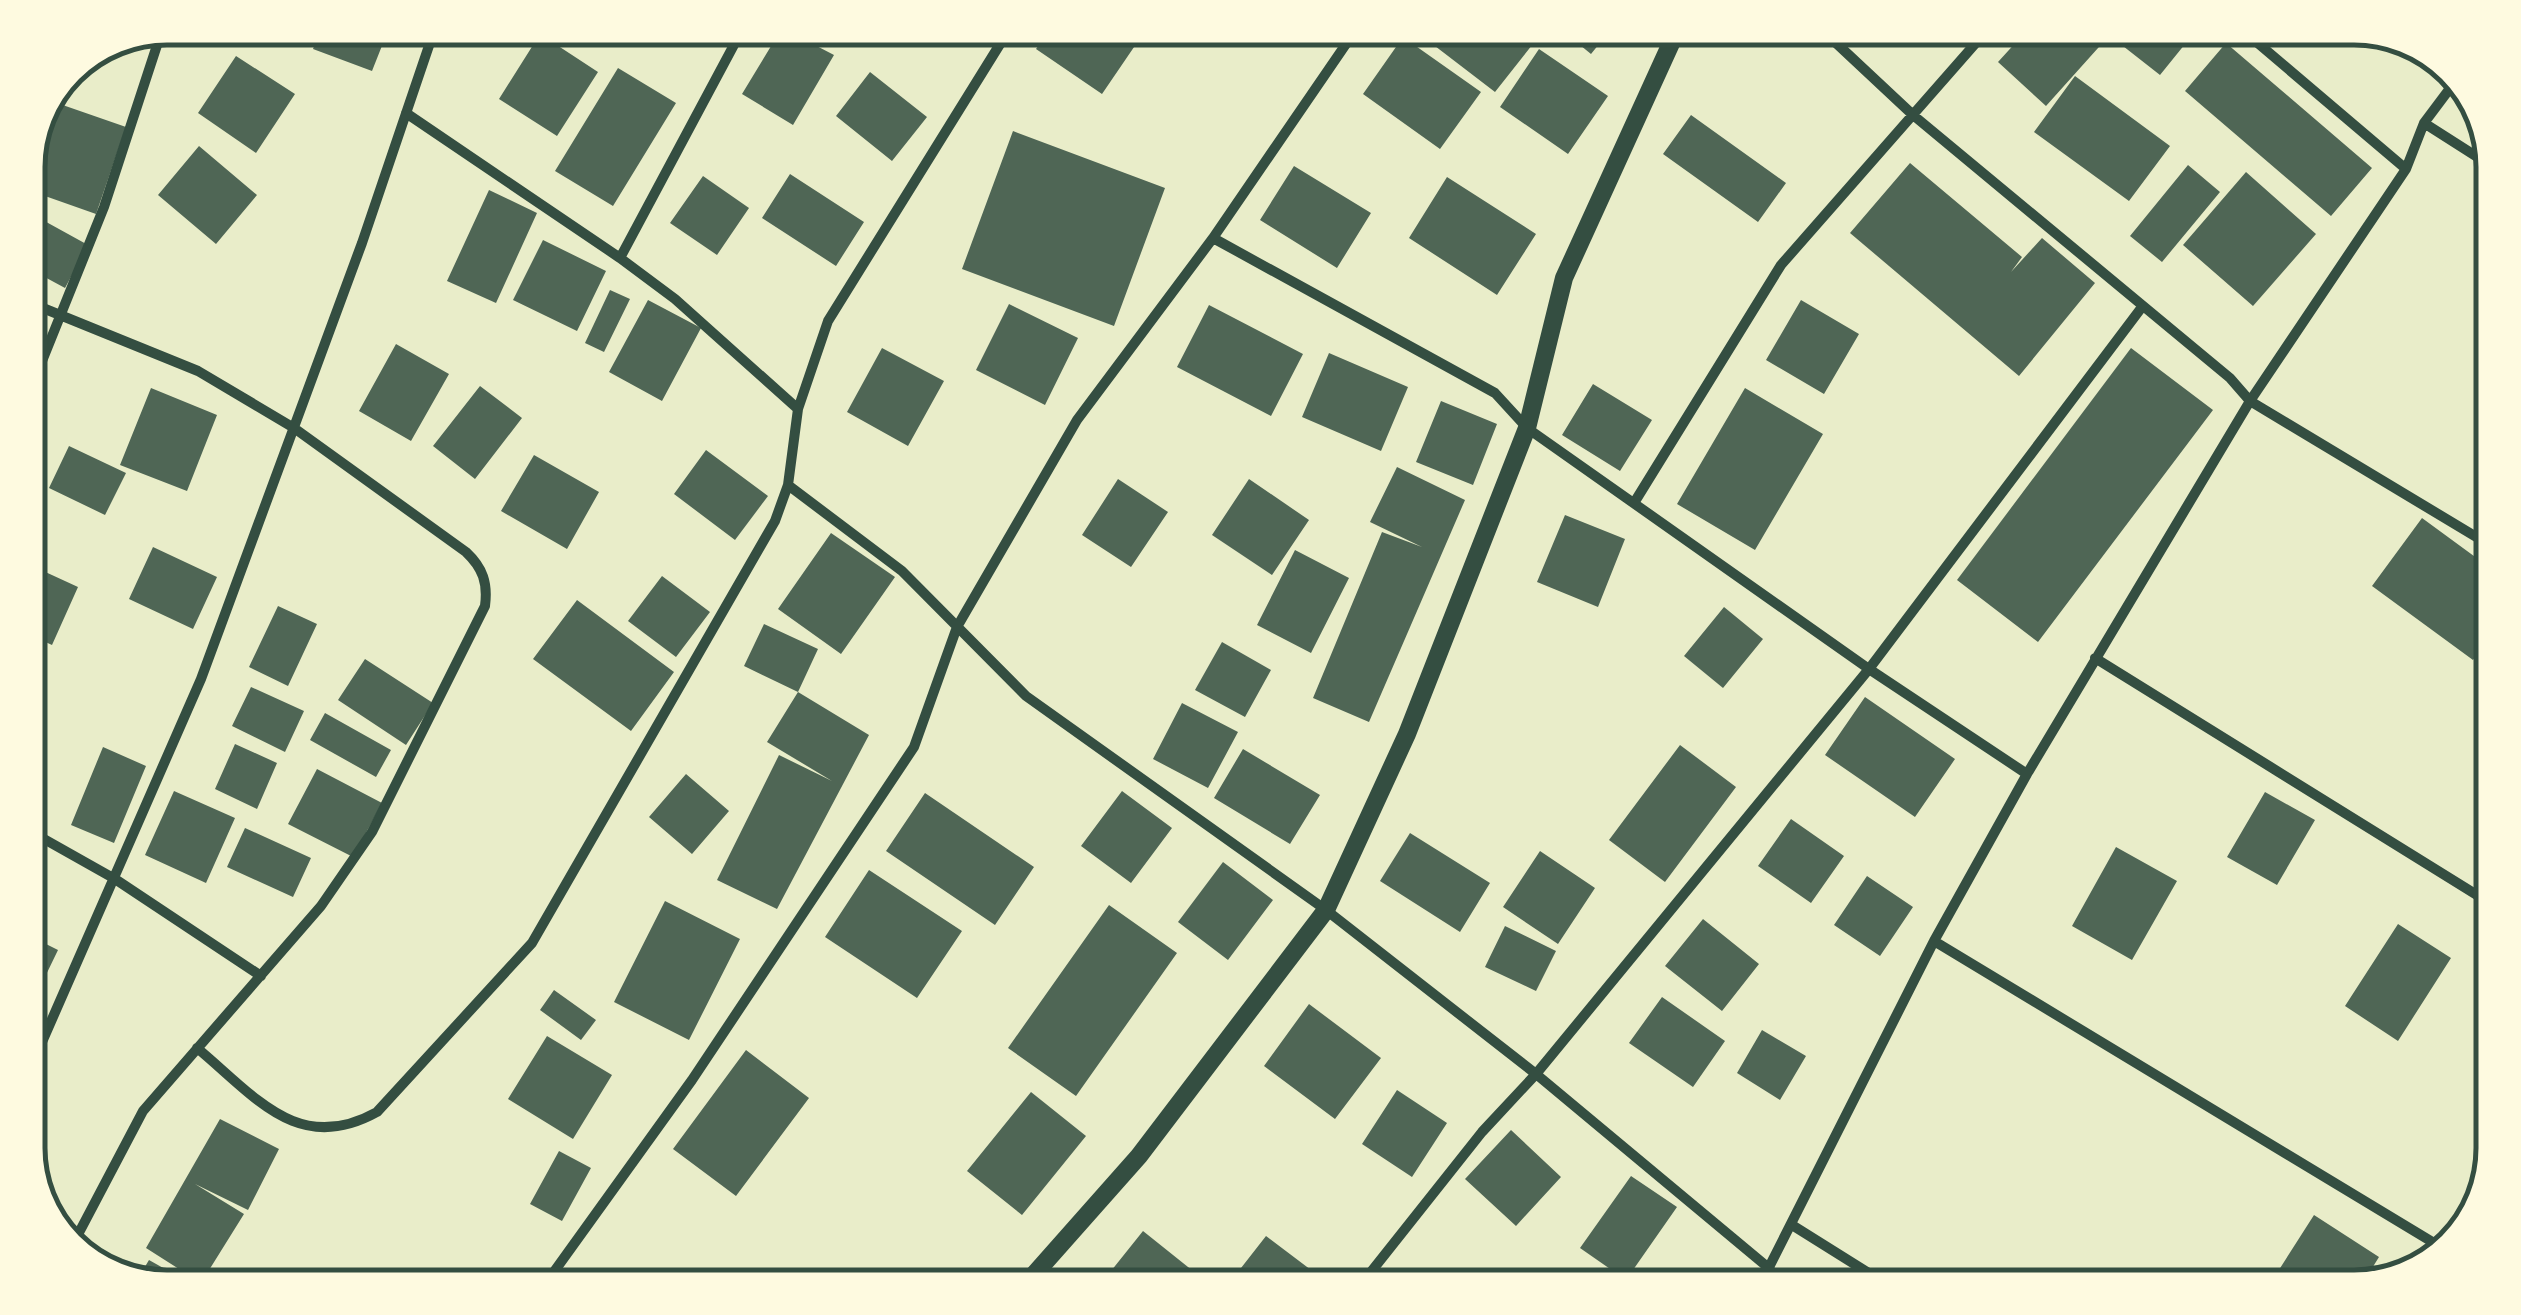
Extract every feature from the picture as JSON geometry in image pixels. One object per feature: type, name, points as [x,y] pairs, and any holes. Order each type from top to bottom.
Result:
[{"type":"street","points":[[45,1036],[201,679],[429,45]]},
{"type":"street","points":[[620,258],[734,45]]},
{"type":"street","points":[[197,1048],[277,1113],[299,1126],[327,1130],[350,1127],[377,1112],[532,943],[775,521],[788,486],[798,408],[828,322],[999,45]]},
{"type":"street","points":[[556,1270],[692,1080],[914,748],[957,626],[1076,420],[1213,238],[1345,45]]},
{"type":"street","points":[[1039,1270],[1139,1156],[1326,910],[1407,734],[1527,428],[1564,278],[1670,45]]},
{"type":"street","points":[[1838,45],[1913,114],[2230,378],[2250,401],[2476,537]]},
{"type":"street","points":[[1634,503],[1781,265],[1975,45]]},
{"type":"street","points":[[2260,45],[2406,169]]},
{"type":"street","points":[[45,354],[104,207],[157,46]]},
{"type":"street","points":[[788,486],[902,571],[1026,696],[1326,910],[1536,1074],[1770,1269],[1934,941],[2027,774],[2250,401],[2406,169],[2424,122],[2448,90]]},
{"type":"street","points":[[406,114],[620,258],[798,408]]},
{"type":"street","points":[[2424,122],[2476,156]]},
{"type":"street","points":[[1213,238],[1496,394],[1527,428],[1869,669],[2027,774]]},
{"type":"street","points":[[1373,1270],[1482,1132],[1536,1074],[1869,669],[2142,307]]},
{"type":"street","points":[[45,309],[198,371],[294,428],[466,552],[482,570],[487,594],[485,606],[372,832],[321,906],[143,1111],[79,1232]]},
{"type":"street","points":[[2096,658],[2476,894]]},
{"type":"street","points":[[45,840],[115,879],[262,976]]},
{"type":"street","points":[[1934,941],[2431,1242]]},
{"type":"street","points":[[1792,1225],[1863,1270]]},
{"type":"building","points":[[315,45],[382,45],[372,71],[313,49]]},
{"type":"building","points":[[533,45],[557,45],[598,72],[557,136],[499,99]]},
{"type":"building","points":[[772,45],[815,45],[834,55],[793,125],[742,94]]},
{"type":"building","points":[[1039,45],[1135,45],[1102,94],[1036,49]]},
{"type":"building","points":[[1397,45],[1414,45],[1481,92],[1440,149],[1363,94]]},
{"type":"building","points":[[1434,45],[1532,45],[1495,92]]},
{"type":"building","points":[[1580,45],[1598,45],[1591,54]]},
{"type":"building","points":[[2014,45],[2101,45],[2046,106],[1998,62]]},
{"type":"building","points":[[2122,45],[2184,45],[2160,75]]},
{"type":"building","points":[[2228,45],[2372,168],[2331,216],[2185,91]]},
{"type":"building","points":[[1539,49],[1608,96],[1568,154],[1500,107]]},
{"type":"building","points":[[236,56],[295,94],[256,153],[198,113]]},
{"type":"building","points":[[618,68],[676,103],[613,206],[555,171]]},
{"type":"building","points":[[870,72],[927,117],[892,161],[836,116]]},
{"type":"building","points":[[2075,76],[2170,146],[2129,201],[2034,132]]},
{"type":"building","points":[[63,105],[126,127],[96,214],[45,196],[49,136]]},
{"type":"building","points":[[1691,115],[1786,183],[1758,222],[1663,154]]},
{"type":"building","points":[[1013,131],[1165,188],[1114,326],[962,269]]},
{"type":"building","points":[[199,146],[257,195],[216,244],[158,195]]},
{"type":"building","points":[[1910,163],[2022,257],[2011,272],[2042,238],[2095,283],[2019,376],[1850,233]]},
{"type":"building","points":[[2188,165],[2220,192],[2162,262],[2130,236]]},
{"type":"building","points":[[1294,166],[1371,213],[1337,268],[1260,220]]},
{"type":"building","points":[[2246,172],[2316,234],[2253,306],[2183,245]]},
{"type":"building","points":[[790,174],[864,222],[836,266],[762,218]]},
{"type":"building","points":[[703,176],[749,208],[717,255],[670,223]]},
{"type":"building","points":[[1447,177],[1536,234],[1497,295],[1409,238]]},
{"type":"building","points":[[489,190],[537,213],[496,303],[447,281]]},
{"type":"building","points":[[45,221],[88,245],[65,288],[45,277]]},
{"type":"building","points":[[543,240],[606,271],[577,331],[513,300]]},
{"type":"building","points":[[610,290],[630,299],[604,352],[585,343]]},
{"type":"building","points":[[648,300],[701,328],[662,401],[609,372]]},
{"type":"building","points":[[1801,300],[1859,334],[1824,394],[1766,360]]},
{"type":"building","points":[[1009,304],[1078,338],[1045,405],[976,370]]},
{"type":"building","points":[[1209,305],[1303,354],[1271,416],[1177,367]]},
{"type":"building","points":[[396,344],[449,374],[411,441],[359,411]]},
{"type":"building","points":[[882,348],[944,381],[908,446],[847,412]]},
{"type":"building","points":[[2131,348],[2213,410],[2038,642],[1957,580]]},
{"type":"building","points":[[1329,353],[1408,387],[1381,451],[1302,417]]},
{"type":"building","points":[[1593,384],[1652,420],[1620,471],[1562,435]]},
{"type":"building","points":[[480,386],[522,418],[475,479],[433,446]]},
{"type":"building","points":[[151,388],[217,415],[187,491],[120,465]]},
{"type":"building","points":[[1745,388],[1823,434],[1755,550],[1677,504]]},
{"type":"building","points":[[1441,401],[1497,424],[1473,485],[1416,462]]},
{"type":"building","points":[[69,446],[126,473],[105,515],[49,488]]},
{"type":"building","points":[[706,450],[768,496],[735,540],[674,494]]},
{"type":"building","points":[[534,455],[599,492],[567,549],[501,511]]},
{"type":"building","points":[[1397,467],[1465,500],[1369,722],[1313,698],[1382,532],[1422,547],[1370,522]]},
{"type":"building","points":[[1118,479],[1168,512],[1131,567],[1082,535]]},
{"type":"building","points":[[1249,479],[1309,520],[1272,575],[1212,535]]},
{"type":"building","points":[[1565,515],[1625,539],[1598,607],[1537,582]]},
{"type":"building","points":[[2422,518],[2476,558],[2476,656],[2473,660],[2372,586]]},
{"type":"building","points":[[831,533],[895,577],[841,654],[778,609]]},
{"type":"building","points":[[153,547],[217,577],[193,629],[129,599]]},
{"type":"building","points":[[1295,550],[1349,578],[1311,653],[1257,625]]},
{"type":"building","points":[[45,572],[78,587],[52,645],[45,642]]},
{"type":"building","points":[[662,576],[710,612],[676,657],[628,621]]},
{"type":"building","points":[[577,600],[674,672],[631,731],[533,659]]},
{"type":"building","points":[[278,606],[317,624],[288,686],[249,667]]},
{"type":"building","points":[[1724,607],[1763,639],[1723,688],[1684,656]]},
{"type":"building","points":[[764,624],[818,649],[798,692],[744,666]]},
{"type":"building","points":[[1222,642],[1271,670],[1245,717],[1195,690]]},
{"type":"building","points":[[365,659],[433,703],[406,745],[338,700]]},
{"type":"building","points":[[251,687],[304,711],[285,752],[232,726]]},
{"type":"building","points":[[798,692],[869,735],[777,909],[717,880],[779,755],[832,781],[767,742]]},
{"type":"building","points":[[1865,697],[1955,759],[1915,817],[1825,755]]},
{"type":"building","points":[[1182,703],[1238,732],[1208,788],[1153,759]]},
{"type":"building","points":[[325,713],[391,750],[376,777],[310,740]]},
{"type":"building","points":[[235,744],[277,763],[257,809],[215,789]]},
{"type":"building","points":[[1680,745],[1736,787],[1665,882],[1609,840]]},
{"type":"building","points":[[103,747],[146,766],[114,843],[71,825]]},
{"type":"building","points":[[1243,749],[1320,795],[1290,844],[1214,798]]},
{"type":"building","points":[[317,769],[382,803],[353,857],[288,824]]},
{"type":"building","points":[[686,774],[729,811],[692,854],[649,817]]},
{"type":"building","points":[[174,791],[235,818],[206,883],[145,855]]},
{"type":"building","points":[[1122,791],[1172,828],[1131,883],[1081,846]]},
{"type":"building","points":[[2265,792],[2315,820],[2277,885],[2227,857]]},
{"type":"building","points":[[925,793],[1034,867],[995,925],[886,851]]},
{"type":"building","points":[[1791,819],[1844,856],[1811,903],[1758,866]]},
{"type":"building","points":[[245,828],[311,858],[293,897],[227,867]]},
{"type":"building","points":[[1410,833],[1490,883],[1460,932],[1380,881]]},
{"type":"building","points":[[2116,847],[2177,881],[2132,960],[2072,926]]},
{"type":"building","points":[[1540,851],[1595,888],[1558,944],[1503,907]]},
{"type":"building","points":[[1223,862],[1273,900],[1228,960],[1178,922]]},
{"type":"building","points":[[869,870],[962,931],[917,998],[825,937]]},
{"type":"building","points":[[1867,876],[1913,907],[1880,956],[1834,925]]},
{"type":"building","points":[[665,901],[740,939],[689,1040],[614,1002]]},
{"type":"building","points":[[1109,905],[1177,953],[1076,1096],[1008,1048]]},
{"type":"building","points":[[1703,919],[1759,964],[1722,1011],[1665,966]]},
{"type":"building","points":[[2398,924],[2451,958],[2398,1041],[2345,1006]]},
{"type":"building","points":[[1505,926],[1556,951],[1536,991],[1485,967]]},
{"type":"building","points":[[45,944],[58,950],[45,977]]},
{"type":"building","points":[[554,990],[596,1020],[581,1040],[540,1010]]},
{"type":"building","points":[[1662,997],[1725,1041],[1693,1087],[1629,1043]]},
{"type":"building","points":[[1309,1004],[1381,1058],[1335,1119],[1264,1066]]},
{"type":"building","points":[[1762,1030],[1806,1056],[1780,1100],[1737,1073]]},
{"type":"building","points":[[547,1036],[612,1075],[573,1139],[508,1099]]},
{"type":"building","points":[[746,1050],[809,1098],[736,1196],[673,1149]]},
{"type":"building","points":[[1397,1090],[1447,1123],[1412,1177],[1362,1144]]},
{"type":"building","points":[[1031,1092],[1086,1136],[1022,1215],[967,1171]]},
{"type":"building","points":[[220,1119],[279,1149],[248,1210],[195,1184],[244,1214],[209,1270],[181,1270],[146,1248]]},
{"type":"building","points":[[1511,1130],[1561,1177],[1516,1226],[1465,1179]]},
{"type":"building","points":[[559,1151],[591,1168],[562,1221],[530,1204]]},
{"type":"building","points":[[1631,1176],[1677,1207],[1633,1270],[1612,1270],[1580,1248]]},
{"type":"building","points":[[2314,1215],[2379,1257],[2369,1269],[2279,1270]]},
{"type":"building","points":[[1143,1231],[1192,1270],[1112,1270]]},
{"type":"building","points":[[1266,1236],[1311,1270],[1239,1270]]},
{"type":"building","points":[[149,1260],[167,1270],[152,1269],[144,1268]]}]
